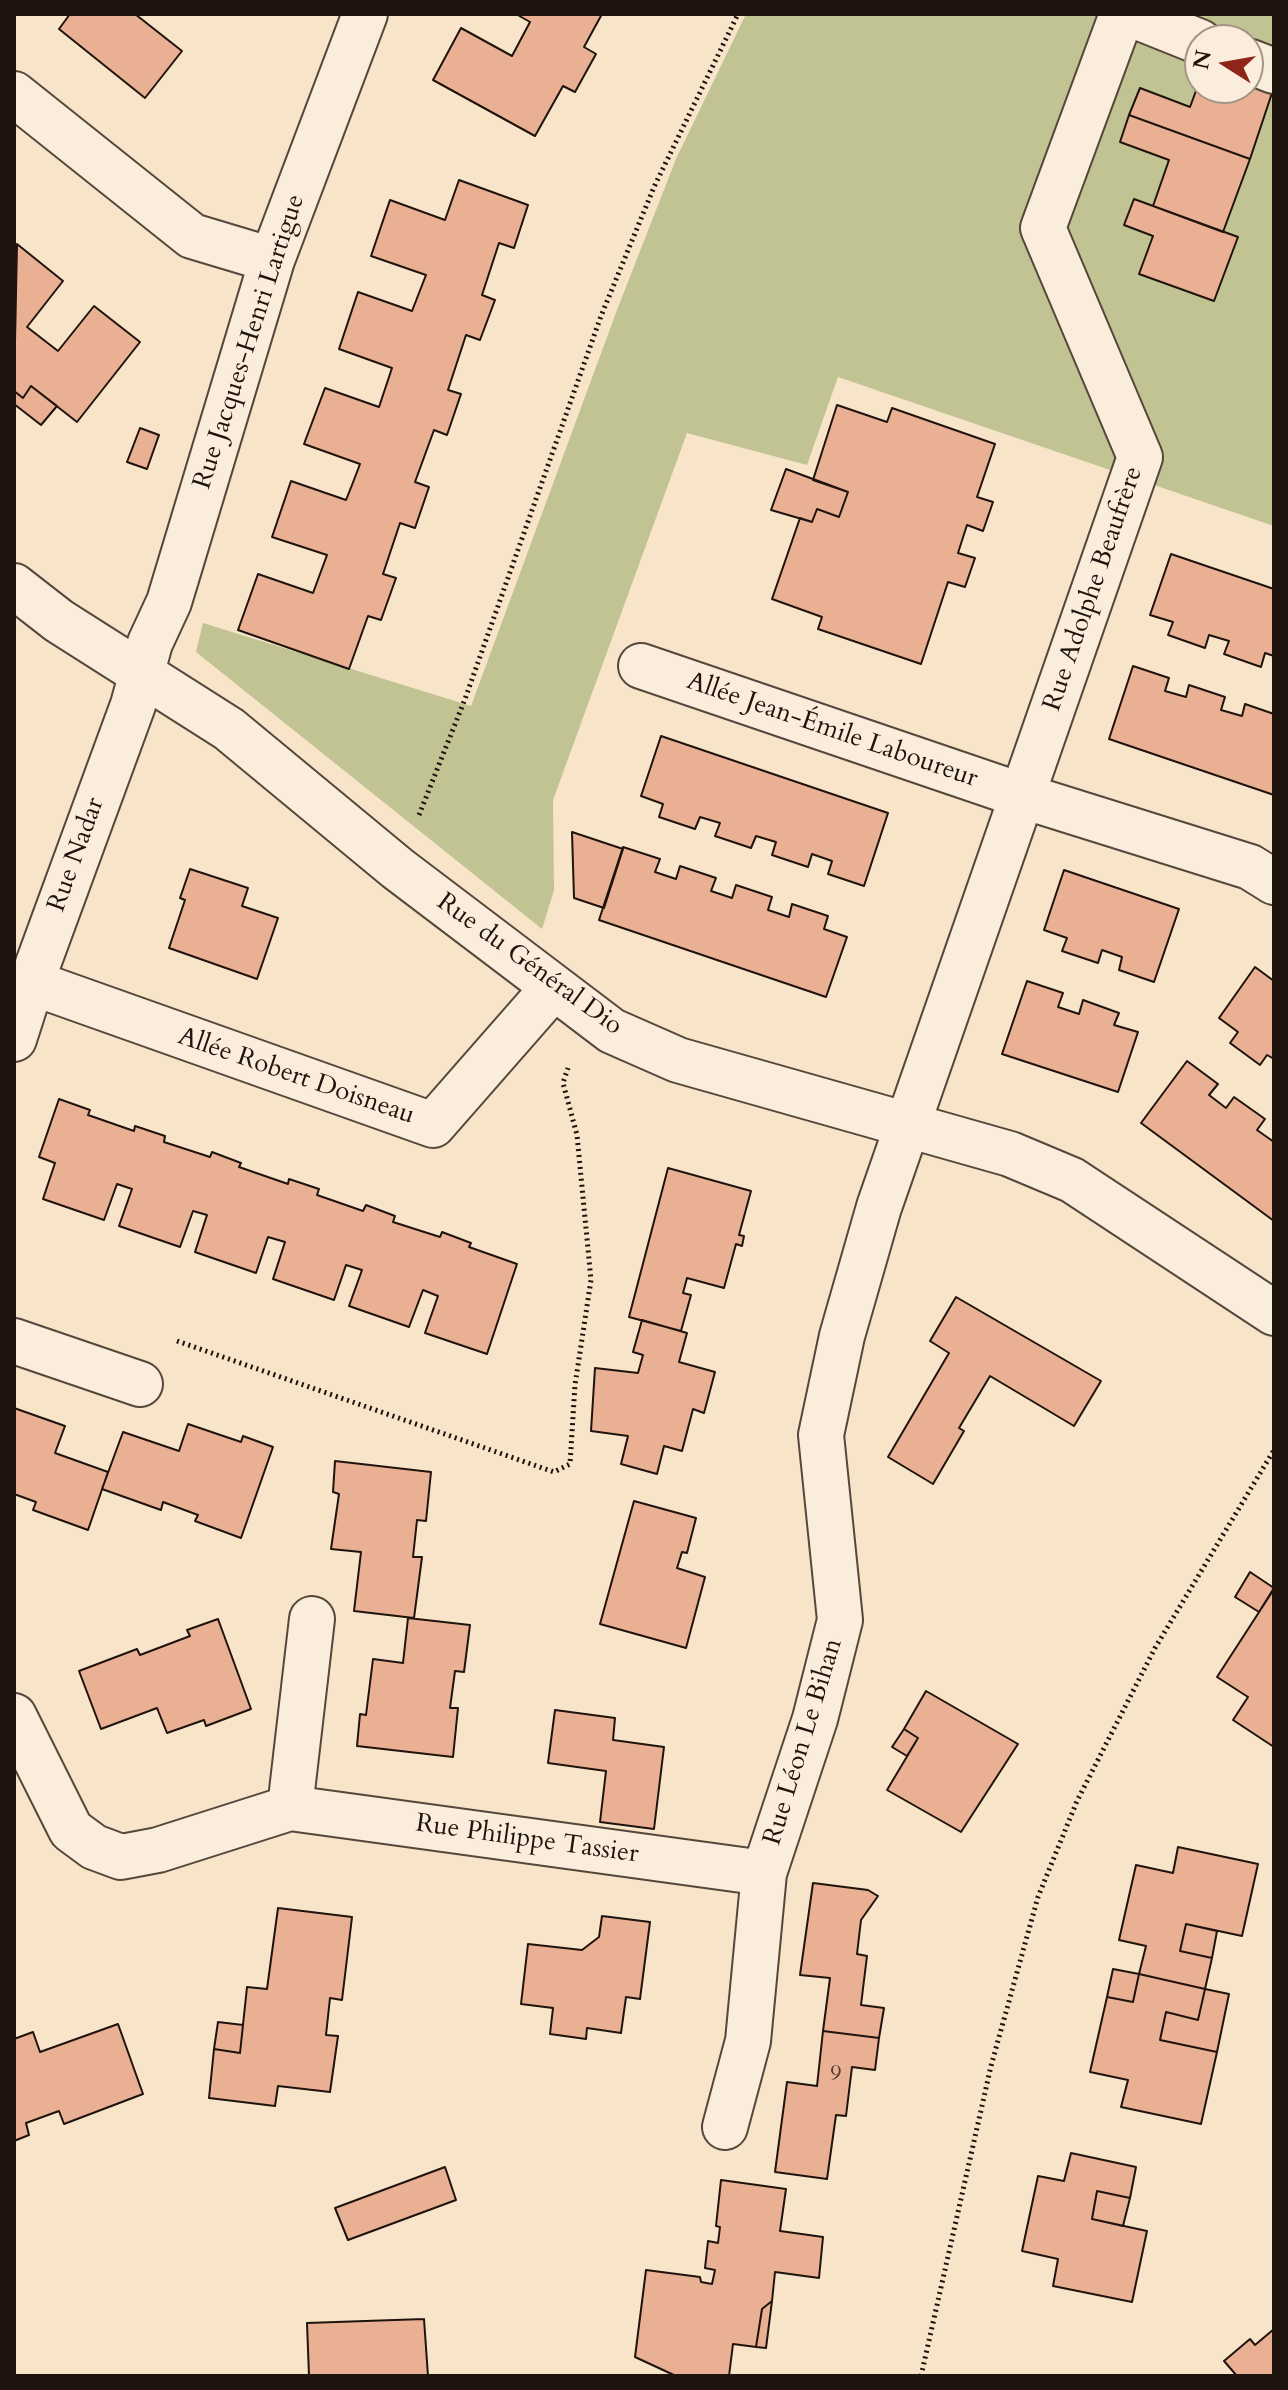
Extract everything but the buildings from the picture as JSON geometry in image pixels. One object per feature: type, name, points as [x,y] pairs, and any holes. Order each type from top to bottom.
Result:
[{"type":"street","name":"Rue Jacques-Henri Lartigue","points":[[142,672],[150,643],[169,602],[272,260],[365,14]]},
{"type":"street","name":"Rue Adolphe Beaufrère","points":[[907,1125],[1140,457],[1043,228],[1122,14]]},
{"type":"street","points":[[1130,14],[1184,36]]},
{"type":"street","points":[[14,94],[192,236],[272,260]]},
{"type":"street","name":"Rue du Général Dio","points":[[14,586],[59,621],[229,729],[397,868],[612,1031],[678,1060],[970,1140],[1072,1180],[1274,1313]]},
{"type":"street","name":"Allée Jean-Émile Laboureur","points":[[641,666],[1023,796],[1250,867],[1274,882]]},
{"type":"street","name":"Rue Nadar","points":[[14,1039],[28,967],[142,672]]},
{"type":"street","name":"Allée Robert Doisneau","points":[[28,967],[433,1125],[570,1000]]},
{"type":"street","name":"Rue Léon Le Bihan","points":[[725,2127],[748,2041],[764,1873],[815,1719],[840,1620],[821,1435],[842,1336],[907,1125]]},
{"type":"street","points":[[14,1341],[140,1384]]},
{"type":"street","points":[[290,1808],[312,1619]]},
{"type":"street","name":"Rue Philippe Tassier","points":[[14,1716],[71,1830],[94,1847],[121,1857],[158,1850],[290,1808],[764,1873]]},
{"type":"path","points":[[397,868],[465,699],[601,316],[654,187],[738,14]]},
{"type":"path","points":[[164,1336],[554,1472],[570,1464],[575,1385],[591,1280],[577,1135],[563,1083],[570,1000]]},
{"type":"path","points":[[921,2376],[991,2066],[1038,1897],[1077,1801],[1155,1648],[1274,1450]]},
{"type":"green space","points":[[746,14],[1274,14],[1274,526],[838,377],[807,465],[687,433],[553,800],[554,890],[542,929],[196,652],[203,623],[471,706],[676,159]]}]
